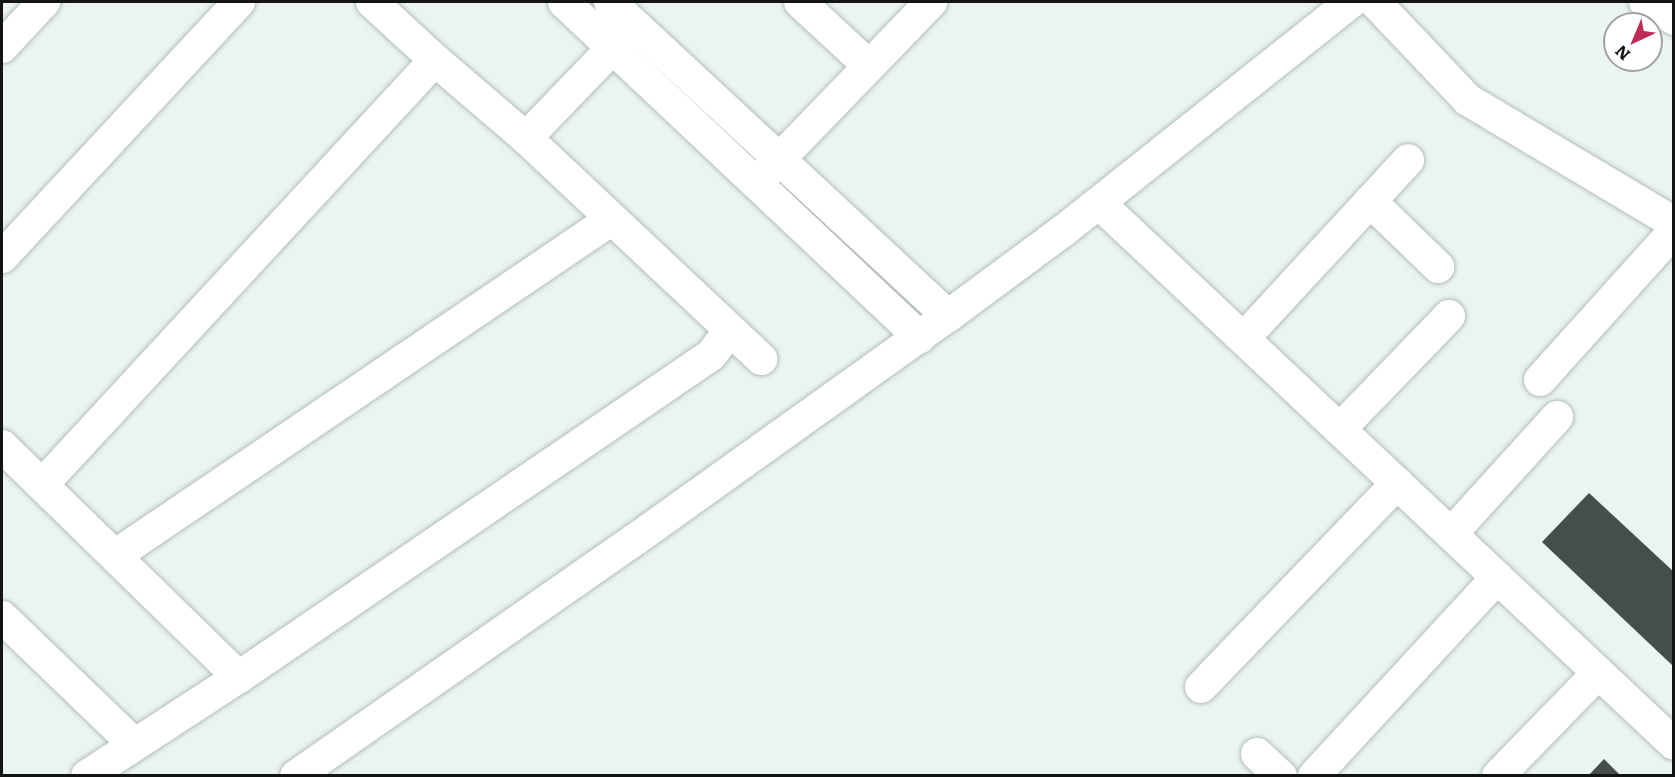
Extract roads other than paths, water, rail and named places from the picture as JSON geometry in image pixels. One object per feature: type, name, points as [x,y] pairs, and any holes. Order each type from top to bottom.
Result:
[{"type":"street","points":[[2,47],[44,2]]},
{"type":"street","points":[[2,257],[239,2]]},
{"type":"street","points":[[372,2],[526,138],[729,332],[761,359]]},
{"type":"street","points":[[564,2],[920,337]]},
{"type":"street","points":[[610,2],[948,316]]},
{"type":"street","points":[[800,2],[869,66]]},
{"type":"street","points":[[757,182],[931,2]]},
{"type":"street","points":[[296,776],[627,546],[920,337],[1099,203],[1351,2]]},
{"type":"street","points":[[1375,2],[1468,100],[1674,223]]},
{"type":"street","points":[[1645,2],[1674,19]]},
{"type":"street","points":[[526,138],[635,24]]},
{"type":"street","points":[[42,485],[435,60]]},
{"type":"street","points":[[1244,338],[1408,160]]},
{"type":"street","points":[[1370,201],[1438,267]]},
{"type":"street","points":[[1099,203],[1674,744]]},
{"type":"street","points":[[116,555],[612,219]]},
{"type":"street","points":[[1540,380],[1674,231]]},
{"type":"street","points":[[1340,429],[1449,316]]},
{"type":"street","points":[[87,776],[239,677],[711,355],[729,332]]},
{"type":"street","points":[[1451,534],[1557,417]]},
{"type":"street","points":[[2,446],[239,677]]},
{"type":"street","points":[[1201,687],[1396,483]]},
{"type":"street","points":[[1314,776],[1497,578]]},
{"type":"street","points":[[2,617],[134,744]]},
{"type":"street","points":[[1498,776],[1598,673]]},
{"type":"street","points":[[1257,754],[1281,776]]}]
